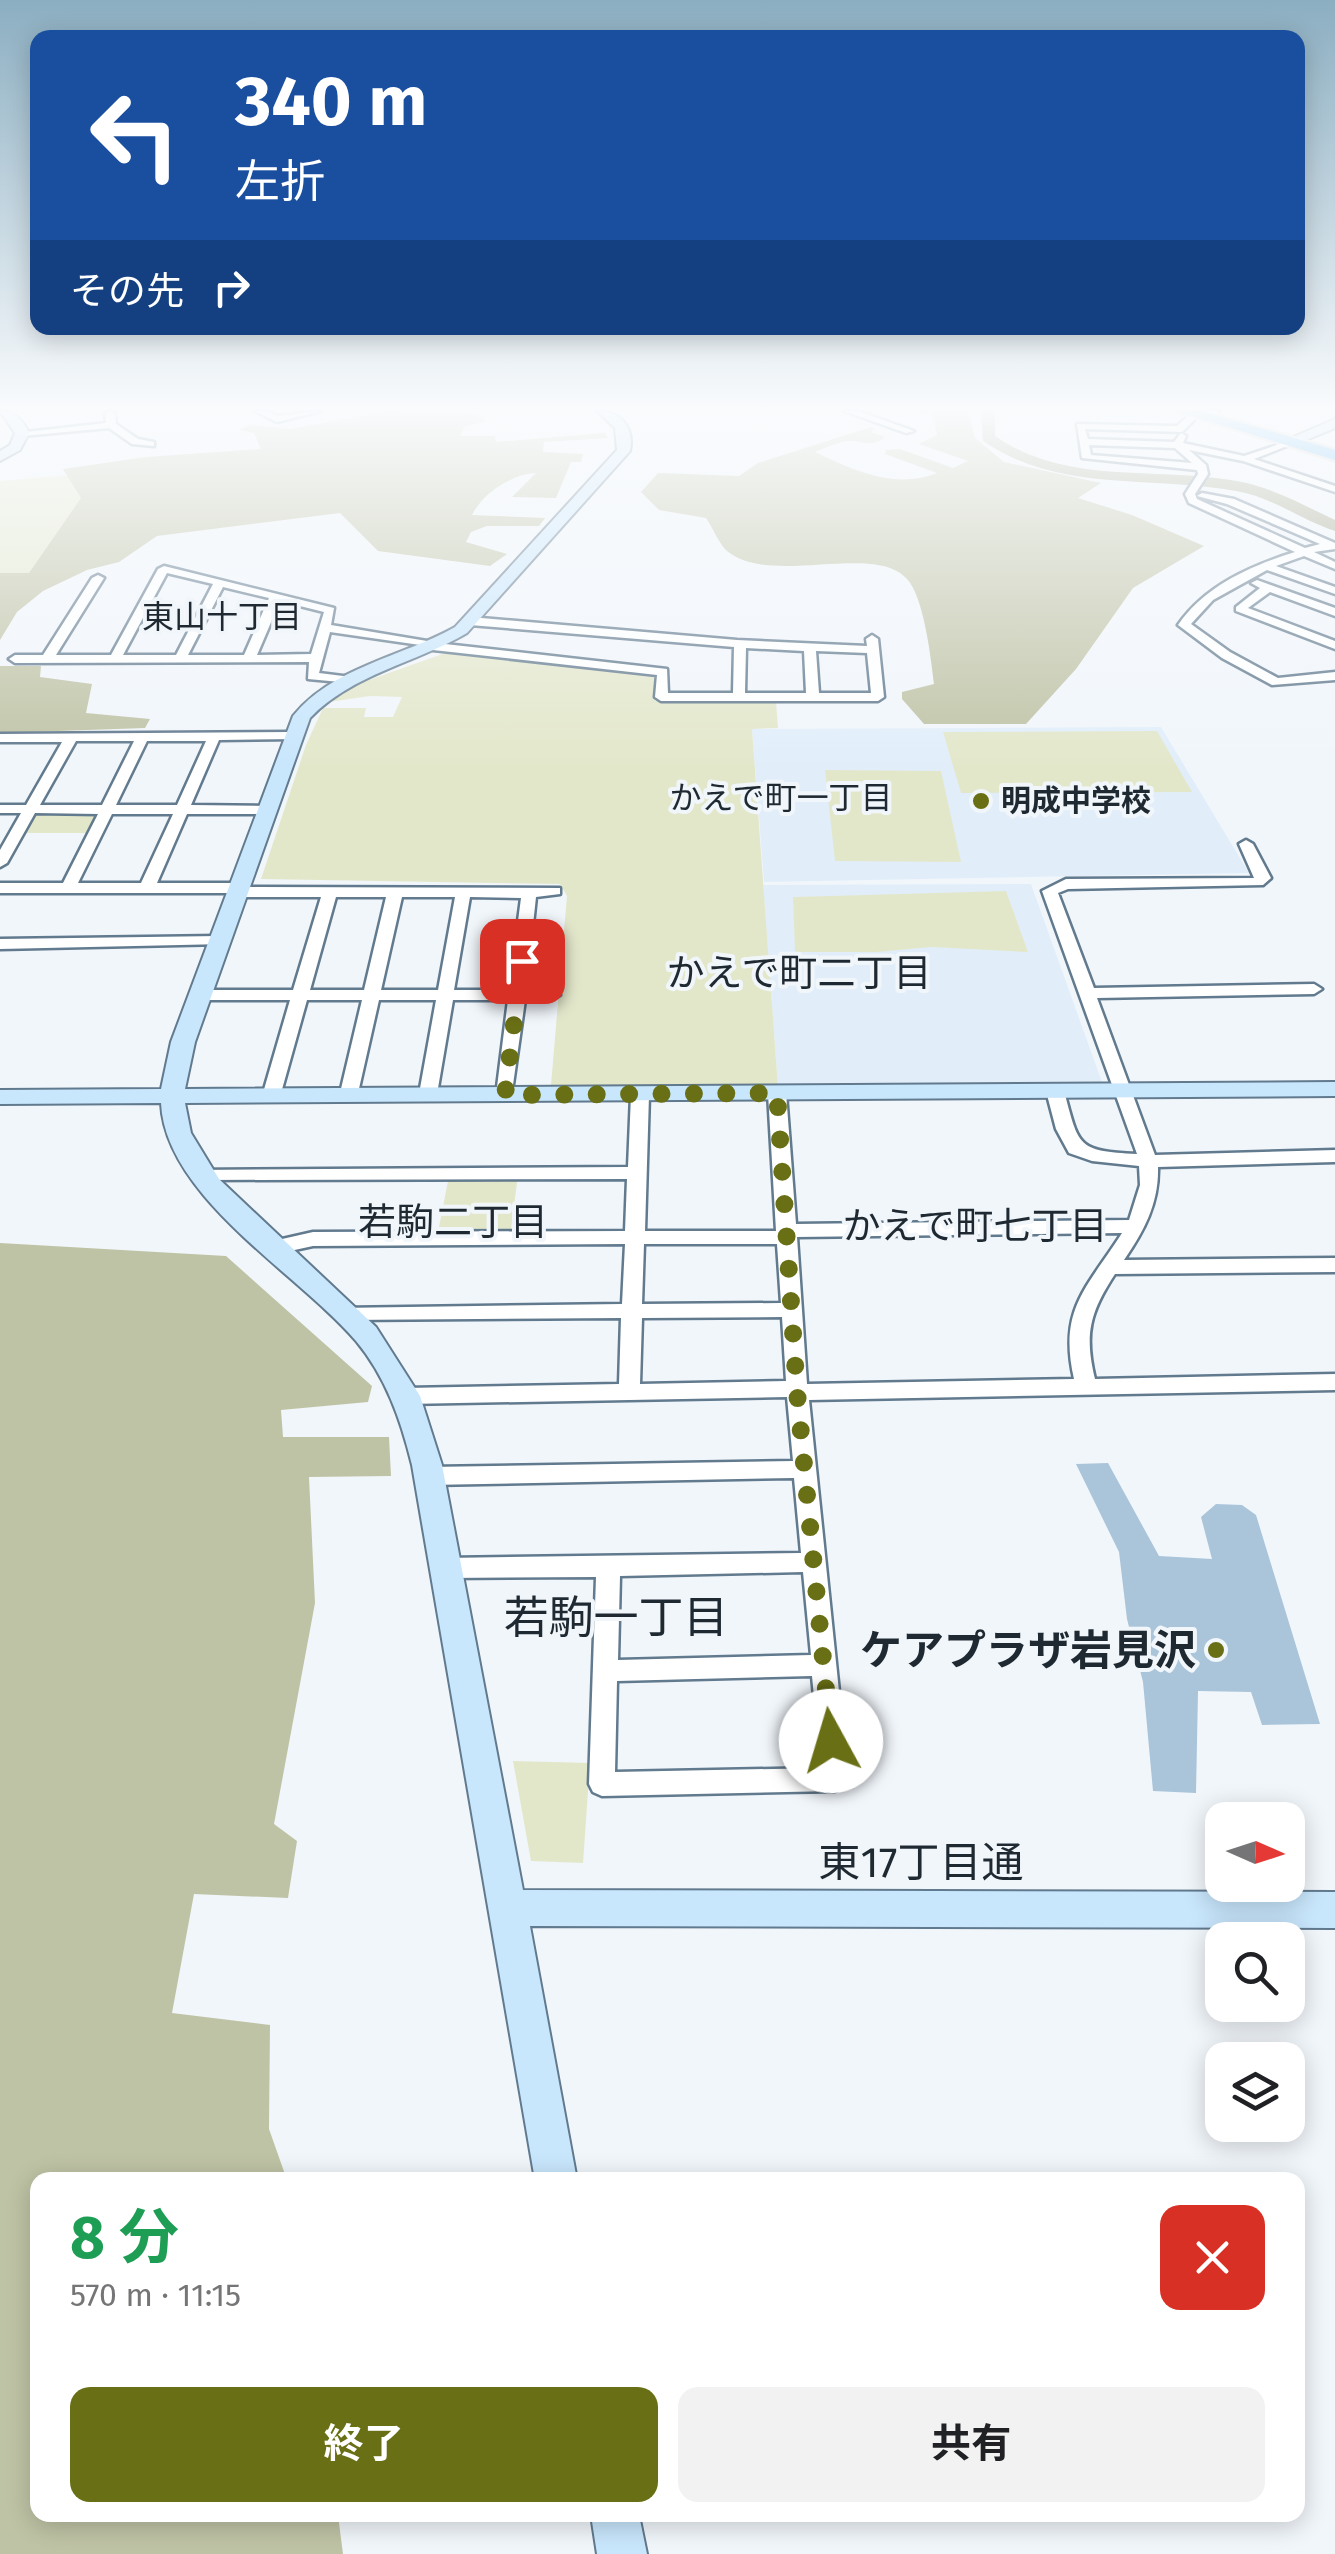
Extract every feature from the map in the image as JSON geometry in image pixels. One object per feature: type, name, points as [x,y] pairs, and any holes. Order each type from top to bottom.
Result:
[{"type":"street","points":[[552,530],[470,621],[436,645],[347,680],[308,709],[293,736],[200,994],[176,1065],[173,1094],[178,1133],[202,1174],[346,1313],[386,1361],[406,1396],[420,1433],[555,2172]]},
{"type":"street","points":[[1257,530],[1335,566]]},
{"type":"street","points":[[1297,530],[1333,546]]},
{"type":"street","points":[[1333,546],[1303,551],[1241,578],[1184,622],[1186,628],[1226,656],[1276,682],[1335,676]]},
{"type":"street","points":[[1266,566],[1335,591]]},
{"type":"street","points":[[115,659],[164,568],[330,610],[312,676],[347,680]]},
{"type":"street","points":[[47,660],[98,578]]},
{"type":"street","points":[[1241,578],[1335,612]]},
{"type":"street","points":[[180,658],[220,581]]},
{"type":"street","points":[[1269,587],[1240,609],[1335,645]]},
{"type":"street","points":[[249,658],[276,596]]},
{"type":"street","points":[[470,621],[663,633],[740,644],[872,644],[878,697],[662,697],[663,633]]},
{"type":"street","points":[[325,628],[663,672]]},
{"type":"street","points":[[740,644],[740,697]]},
{"type":"street","points":[[810,647],[813,697]]},
{"type":"street","points":[[15,660],[316,658]]},
{"type":"street","points":[[0,738],[293,736]]},
{"type":"street","points":[[147,888],[214,737]]},
{"type":"street","points":[[0,863],[71,738]]},
{"type":"street","points":[[68,888],[142,738]]},
{"type":"street","points":[[0,809],[266,810]]},
{"type":"street","points":[[1086,1387],[1079,1328],[1151,1192],[1148,1160],[1052,899],[1052,887],[1258,882],[1263,878],[1262,871],[1246,844]]},
{"type":"street","points":[[0,888],[329,894],[555,891]]},
{"type":"street","points":[[505,1095],[529,892]]},
{"type":"street","points":[[349,1094],[396,893]]},
{"type":"street","points":[[428,1094],[463,893]]},
{"type":"street","points":[[272,1093],[329,894]]},
{"type":"street","points":[[0,944],[220,941]]},
{"type":"street","points":[[1087,993],[1314,990]]},
{"type":"street","points":[[200,994],[552,995]]},
{"type":"street","points":[[0,1097],[1335,1089]]},
{"type":"street","points":[[1055,1091],[1076,1148],[1091,1157],[1148,1160],[1335,1156]]},
{"type":"street","points":[[608,1567],[602,1784],[835,1780],[790,1310],[777,1093]]},
{"type":"street","points":[[630,1391],[640,1095]]},
{"type":"street","points":[[202,1174],[636,1173]]},
{"type":"street","points":[[276,1247],[313,1239],[633,1238],[1136,1226]]},
{"type":"street","points":[[1112,1267],[1335,1265]]},
{"type":"street","points":[[346,1313],[790,1310]]},
{"type":"street","points":[[406,1396],[1335,1382]]},
{"type":"street","points":[[429,1476],[804,1469]]},
{"type":"street","points":[[445,1568],[813,1562]]},
{"type":"street","points":[[606,1671],[823,1665]]},
{"type":"street","name":"東17丁目通","points":[[508,1908],[1335,1910]]},
{"type":"street","points":[[616,2522],[622,2554]]},
{"type":"shaded area","name":"明成中学校","points":[[1161,727],[1249,873],[764,882],[752,729]]},
{"type":"shaded area","points":[[1031,884],[1103,1085],[778,1087],[763,885]]},
{"type":"green space","points":[[0,530],[74,530],[41,581],[0,615]]},
{"type":"green space","points":[[59,530],[203,530],[157,536],[119,562],[87,570],[43,591],[17,612],[0,640],[0,573],[29,573]]},
{"type":"green space","points":[[357,530],[476,530],[466,542],[507,554],[490,566],[378,551]]},
{"type":"green space","points":[[713,530],[1167,530],[1204,546],[1133,588],[1076,669],[1026,724],[924,724],[902,699],[902,692],[934,684],[918,599],[907,579],[892,569],[847,563],[769,565],[746,561],[724,548]]},
{"type":"green space","points":[[448,652],[656,674],[655,701],[776,701],[778,728],[752,729],[778,1087],[551,1085],[567,896],[560,884],[261,879],[306,745],[323,708],[366,708],[364,717],[393,717],[402,697],[370,696],[329,702],[355,685]]},
{"type":"green space","points":[[0,666],[41,666],[40,677],[92,684],[86,713],[150,719],[145,728],[0,733]]},
{"type":"green space","points":[[1157,731],[1192,792],[961,793],[943,732]]},
{"type":"green space","points":[[825,770],[941,771],[961,862],[835,861]]},
{"type":"green space","points":[[33,814],[98,815],[88,833],[23,833]]},
{"type":"green space","points":[[1006,891],[1028,952],[931,947],[877,952],[795,952],[793,897]]},
{"type":"green space","points":[[518,1175],[510,1237],[437,1237],[449,1176]]},
{"type":"green space","points":[[0,1243],[226,1256],[372,1386],[368,1402],[281,1410],[283,1437],[389,1437],[391,1476],[309,1477],[315,1603],[274,1824],[297,1841],[288,1898],[194,1894],[172,2013],[270,2025],[269,2129],[284,2172],[30,2172],[30,2522],[339,2522],[343,2554],[0,2554]]},
{"type":"green space","points":[[513,1761],[590,1763],[583,1863],[531,1861]]},
{"type":"building","name":"ケアプラザ岩見沢","points":[[1108,1463],[1159,1556],[1212,1559],[1201,1517],[1216,1504],[1242,1505],[1256,1515],[1320,1724],[1262,1725],[1251,1692],[1198,1691],[1196,1793],[1153,1791],[1143,1682],[1127,1619],[1119,1552],[1076,1464]]},
{"type":"place","name":"明成中学校","points":[[981,801]]},
{"type":"place","name":"ケアプラザ岩見沢","points":[[1216,1650]]},
{"type":"district","name":"東山十丁目","points":[[222,617]]},
{"type":"district","name":"かえで町一丁目","points":[[781,798]]},
{"type":"district","name":"かえで町二丁目","points":[[799,973]]},
{"type":"district","name":"若駒二丁目","points":[[453,1222]]},
{"type":"district","name":"かえで町七丁目","points":[[975,1226]]},
{"type":"district","name":"若駒一丁目","points":[[616,1617]]},
{"type":"route","points":[[522,961],[505,1095],[777,1093],[790,1310],[831,1741]]}]
